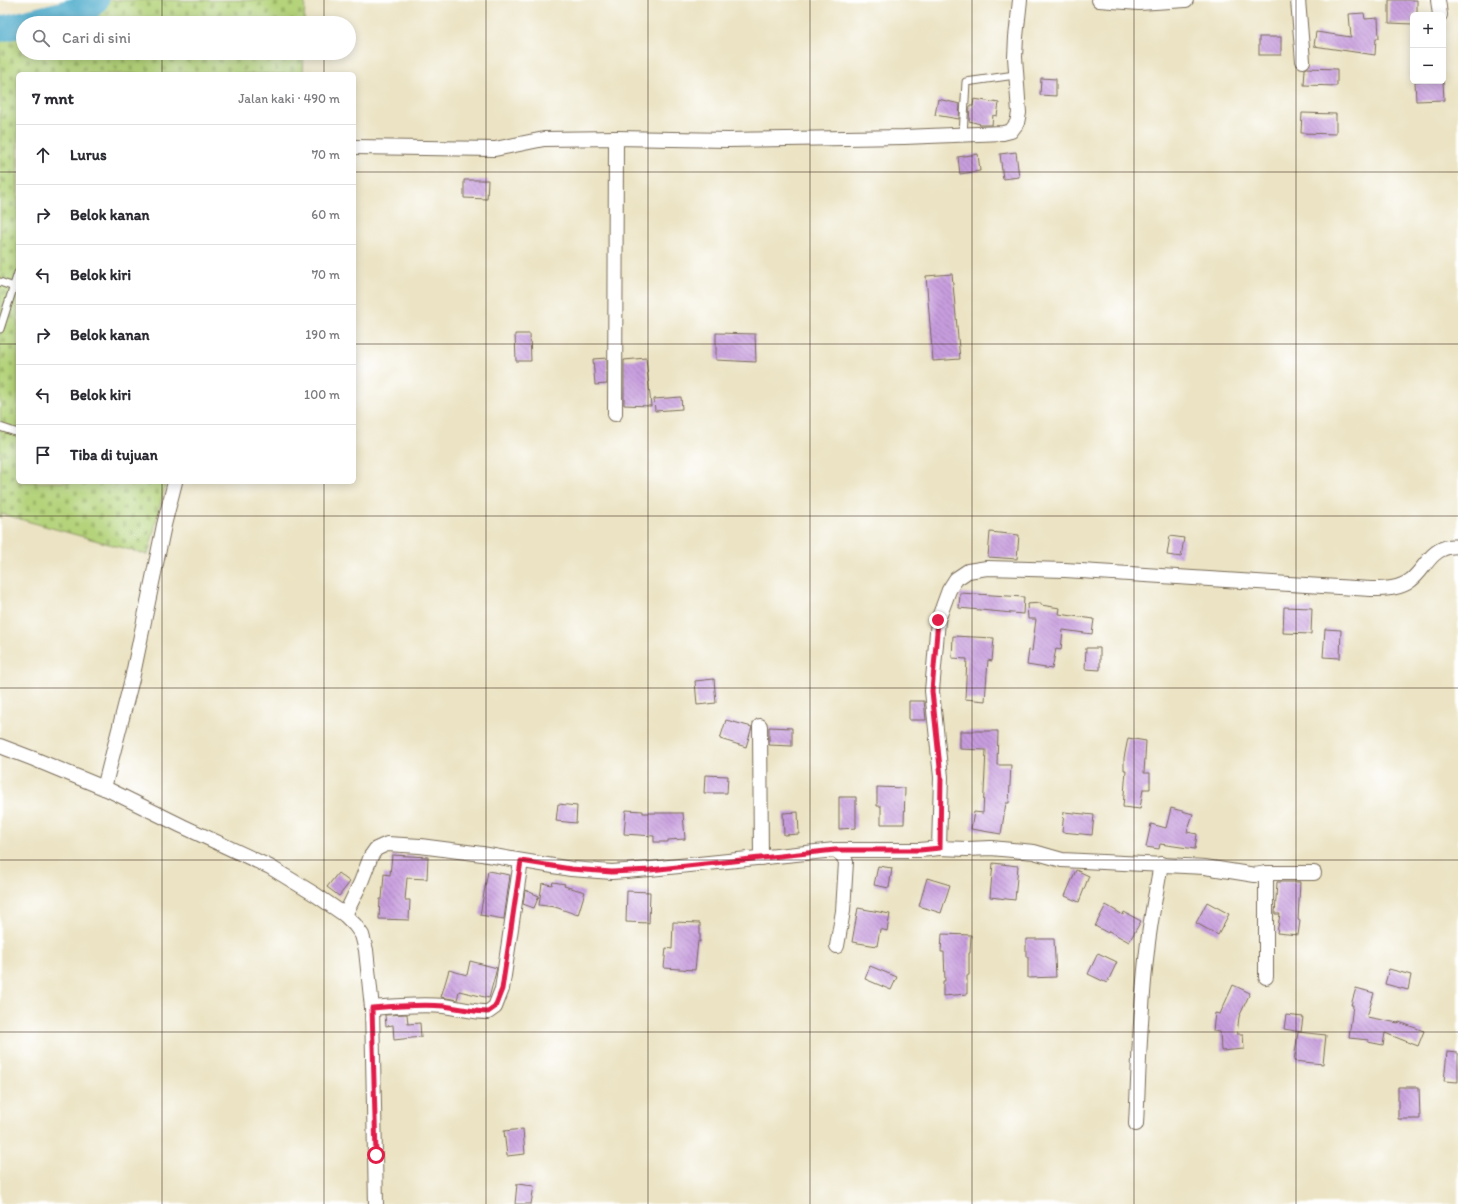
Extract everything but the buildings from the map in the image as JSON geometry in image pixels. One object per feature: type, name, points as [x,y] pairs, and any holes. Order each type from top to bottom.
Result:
[{"type":"street","points":[[356,148],[495,149],[544,139],[616,138],[728,140],[1003,133],[1011,131],[1017,123],[1019,113],[1015,75],[1016,37],[1020,0]]},
{"type":"street","points":[[1099,0],[1186,0]]},
{"type":"street","points":[[1298,0],[1303,61]]},
{"type":"street","points":[[1438,0],[1440,12]]},
{"type":"street","points":[[615,414],[616,138]]},
{"type":"street","points":[[104,788],[132,680],[164,524],[174,484]]},
{"type":"street","points":[[940,848],[941,777],[932,691],[938,620],[949,590],[956,579],[968,571],[987,568],[1045,569],[1372,589],[1401,586],[1412,580],[1437,552],[1444,548],[1458,546]]},
{"type":"street","points":[[760,726],[761,858]]},
{"type":"street","points":[[0,746],[104,788],[270,867],[345,915],[355,925],[362,935],[369,966],[372,1008],[376,1204]]},
{"type":"street","points":[[345,915],[361,882],[371,856],[376,849],[387,844],[420,846],[482,854],[571,869],[612,872],[650,870],[835,850],[920,850],[940,848],[967,850],[992,848],[1034,852],[1062,860],[1205,867],[1255,875],[1266,873],[1314,873]]},
{"type":"street","points":[[835,850],[843,856],[846,862],[843,911],[837,946]]},
{"type":"street","points":[[372,1008],[403,1005],[445,1006],[476,1012],[488,1012],[495,1007],[502,989],[521,861]]},
{"type":"street","points":[[1136,1124],[1142,997],[1150,926],[1161,864]]},
{"type":"street","points":[[1266,873],[1266,977]]},
{"type":"lane","points":[[962,135],[966,82],[1015,75]]},
{"type":"lane","points":[[0,329],[16,280]]},
{"type":"lane","points":[[0,282],[14,287]]},
{"type":"lane","points":[[0,427],[16,432]]},
{"type":"green space","points":[[104,0],[305,0],[304,16],[88,16],[96,10]]},
{"type":"green space","points":[[0,38],[16,38],[16,60],[304,60],[303,72],[16,72],[16,484],[166,484],[148,555],[2,514],[0,518]]},
{"type":"waterway","points":[[55,16],[88,8],[96,0]]},
{"type":"waterway","points":[[0,29],[16,26]]},
{"type":"route","points":[[376,1155],[372,1008],[403,1005],[445,1006],[476,1012],[488,1012],[495,1007],[502,989],[521,861],[571,869],[612,872],[650,870],[835,850],[920,850],[940,848],[941,777],[932,691],[938,620]]}]
